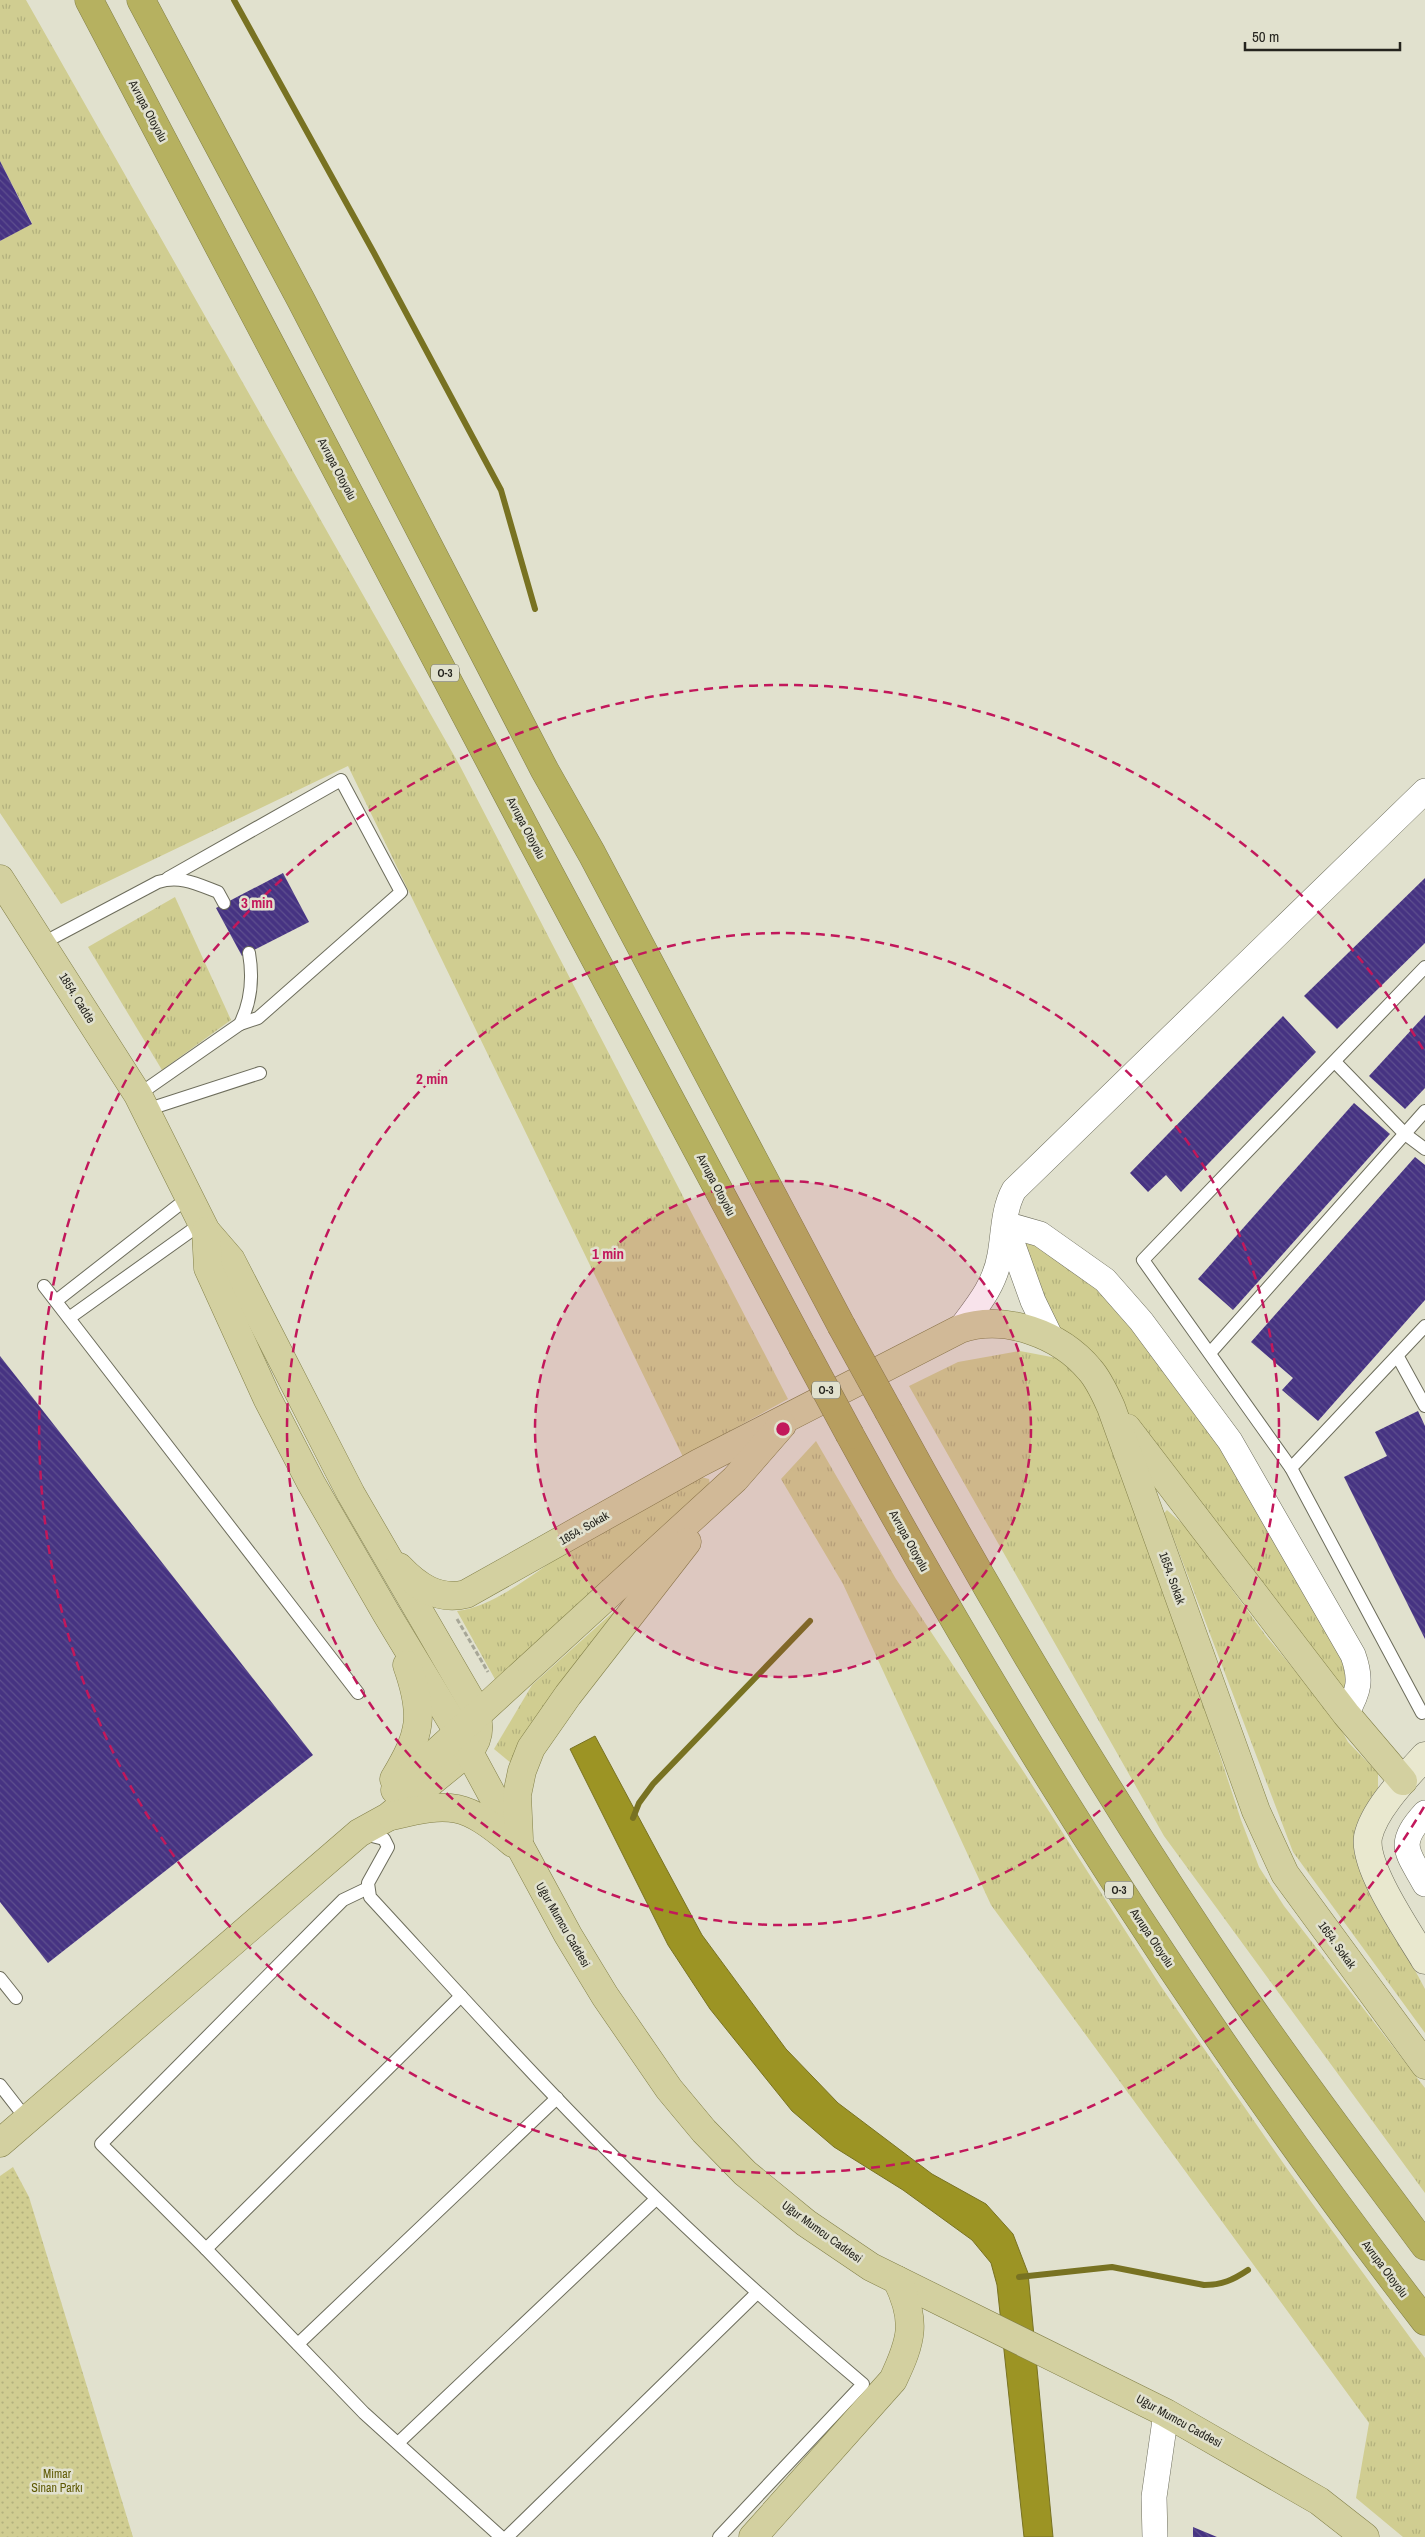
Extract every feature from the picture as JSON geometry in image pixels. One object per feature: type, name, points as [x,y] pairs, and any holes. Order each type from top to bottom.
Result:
[{"type":"highway","name":"Avrupa Otoyolu","points":[[89,0],[530,837],[850,1435],[970,1649],[1118,1888],[1281,2129],[1425,2321]]},
{"type":"highway","points":[[141,0],[296,292],[544,769],[597,862],[889,1412],[1001,1610],[1072,1730],[1240,1993],[1425,2246]]},
{"type":"main road","name":"1854. Cadde","points":[[0,879],[43,944],[145,1108],[204,1227]]},
{"type":"main road","points":[[204,1227],[231,1260],[346,1486],[469,1697],[468,1733]]},
{"type":"main road","points":[[204,1227],[208,1268],[266,1398],[310,1482],[394,1626],[468,1733]]},
{"type":"main road","name":"1654. Sokak","points":[[379,1545],[406,1574],[429,1591],[445,1596],[466,1594],[683,1472],[795,1412],[960,1329],[972,1326],[1006,1324],[1023,1328],[1052,1340],[1076,1356],[1091,1370],[1111,1407],[1256,1811],[1273,1853],[1284,1874],[1425,2065]]},
{"type":"main road","points":[[1111,1407],[1346,1714],[1403,1781]]},
{"type":"main road","name":"1654. Sokak","points":[[383,1812],[735,1479],[795,1412]]},
{"type":"main road","points":[[520,1848],[517,1795],[524,1766],[531,1748],[568,1695],[735,1479]]},
{"type":"main road","points":[[0,2143],[28,2121],[383,1812],[411,1749],[418,1726],[416,1690],[394,1626]]},
{"type":"main road","name":"Uğur Mumcu Caddesi","points":[[468,1733],[520,1848],[605,1996],[669,2088],[704,2131],[745,2173],[806,2223],[871,2267],[1166,2413],[1319,2501],[1365,2537]]},
{"type":"main road","points":[[383,1812],[432,1808],[462,1809],[485,1821],[520,1848]]},
{"type":"main road","points":[[753,2537],[893,2380],[908,2350],[910,2321],[906,2300],[897,2280]]},
{"type":"street","points":[[960,1329],[987,1294],[993,1282],[1000,1255],[1009,1200],[1021,1182],[1425,791]]},
{"type":"street","points":[[1005,1224],[1033,1301],[1052,1340]]},
{"type":"street","points":[[1005,1224],[1040,1234],[1105,1280],[1159,1343],[1230,1441],[1353,1654],[1359,1674],[1359,1685],[1356,1696],[1346,1714]]},
{"type":"street","points":[[1425,1756],[1403,1781],[1374,1822],[1368,1838],[1368,1849],[1376,1875],[1425,1960]]},
{"type":"street","points":[[1425,1813],[1413,1826],[1406,1841],[1407,1850],[1425,1884]]},
{"type":"street","points":[[1155,2537],[1154,2497],[1166,2413]]},
{"type":"lane","points":[[43,944],[168,878],[341,780],[401,892],[258,1018],[240,1024]]},
{"type":"lane","points":[[168,878],[180,878],[218,892],[224,903]]},
{"type":"lane","points":[[145,1108],[240,1024],[244,1016],[252,974],[249,953]]},
{"type":"lane","points":[[1422,1713],[1291,1468],[1143,1260],[1425,967]]},
{"type":"lane","points":[[1335,1062],[1405,1134],[1425,1149]]},
{"type":"lane","points":[[145,1108],[260,1073]]},
{"type":"lane","points":[[1210,1353],[1425,1111]]},
{"type":"lane","points":[[56,1301],[189,1197]]},
{"type":"lane","points":[[69,1318],[204,1227]]},
{"type":"lane","points":[[44,1286],[358,1693]]},
{"type":"lane","points":[[1291,1468],[1425,1326]]},
{"type":"lane","points":[[1398,1356],[1425,1406]]},
{"type":"lane","points":[[359,1833],[384,1839],[388,1847],[368,1888],[343,1900],[101,2144],[206,2248],[364,2413],[501,2537]]},
{"type":"lane","points":[[368,1888],[370,1897],[461,1996],[557,2098],[656,2198],[757,2293],[862,2384],[719,2537]]},
{"type":"lane","points":[[0,1978],[16,1998]]},
{"type":"lane","points":[[206,2248],[461,1996]]},
{"type":"lane","points":[[0,2085],[28,2121]]},
{"type":"lane","points":[[298,2344],[557,2098]]},
{"type":"lane","points":[[398,2444],[656,2198]]},
{"type":"lane","points":[[507,2537],[757,2293]]},
{"type":"green space","points":[[0,0],[26,0],[460,766],[788,1399],[683,1457],[348,766],[61,904],[0,813],[0,241],[32,223],[0,161]]},
{"type":"green space","points":[[175,897],[231,1020],[162,1070],[88,947]]},
{"type":"green space","points":[[1005,1224],[1141,1321],[1354,1656],[1346,1714],[1061,1346]]},
{"type":"green space","points":[[1020,1351],[1062,1359],[1083,1377],[1103,1418],[1144,1523],[1241,1820],[1259,1867],[1284,1906],[1425,2088],[1425,2193],[1164,1836],[909,1386],[958,1362]]},
{"type":"green space","points":[[816,1441],[896,1579],[1029,1780],[1160,1985],[1288,2170],[1425,2358],[1425,2537],[1403,2537],[1356,2498],[1369,2423],[991,1905],[843,1584],[781,1479]]},
{"type":"green space","points":[[701,1477],[709,1479],[710,1485],[496,1681],[457,1611],[473,1608],[505,1593],[595,1534]]},
{"type":"green space","points":[[1167,1510],[1187,1528],[1266,1636],[1336,1720],[1348,1742],[1378,1773],[1378,1789],[1373,1802],[1369,1884],[1425,1989],[1425,2033],[1293,1852],[1164,1513]]},
{"type":"green space","points":[[641,1587],[511,1763],[494,1749],[532,1685]]},
{"type":"green space","name":"Mimar Sinan Parkı","points":[[13,2167],[29,2197],[133,2537],[0,2537],[0,2176]]},
{"type":"shaded area","points":[[595,1736],[702,1935],[786,2049],[838,2103],[932,2174],[986,2204],[1013,2234],[1028,2273],[1053,2537],[1024,2537],[997,2285],[991,2263],[972,2240],[903,2190],[834,2147],[792,2111],[710,2009],[668,1945],[570,1749]]},
{"type":"building","points":[[0,161],[32,224],[0,241]]},
{"type":"building","points":[[283,873],[309,922],[242,956],[216,908]]},
{"type":"building","points":[[1425,878],[1425,943],[1337,1029],[1304,996]]},
{"type":"building","points":[[1425,1015],[1425,1088],[1405,1109],[1369,1076]]},
{"type":"building","points":[[1283,1016],[1316,1052],[1181,1192],[1166,1175],[1148,1192],[1130,1173]]},
{"type":"building","points":[[1354,1103],[1390,1134],[1233,1310],[1198,1279]]},
{"type":"building","points":[[1415,1157],[1425,1165],[1425,1300],[1318,1421],[1282,1390],[1293,1378],[1251,1342]]},
{"type":"building","points":[[0,1356],[313,1755],[48,1963],[0,1902]]},
{"type":"building","points":[[1418,1411],[1425,1426],[1425,1639],[1344,1477],[1387,1456],[1375,1432]]},
{"type":"building","points":[[1193,2527],[1217,2537],[1193,2537]]},
{"type":"waterway","points":[[234,0],[374,253],[501,490],[535,609]]},
{"type":"waterway","points":[[633,1818],[639,1803],[653,1784],[810,1621]]},
{"type":"waterway","points":[[1019,2277],[1112,2267],[1204,2285],[1227,2281],[1248,2270]]}]
